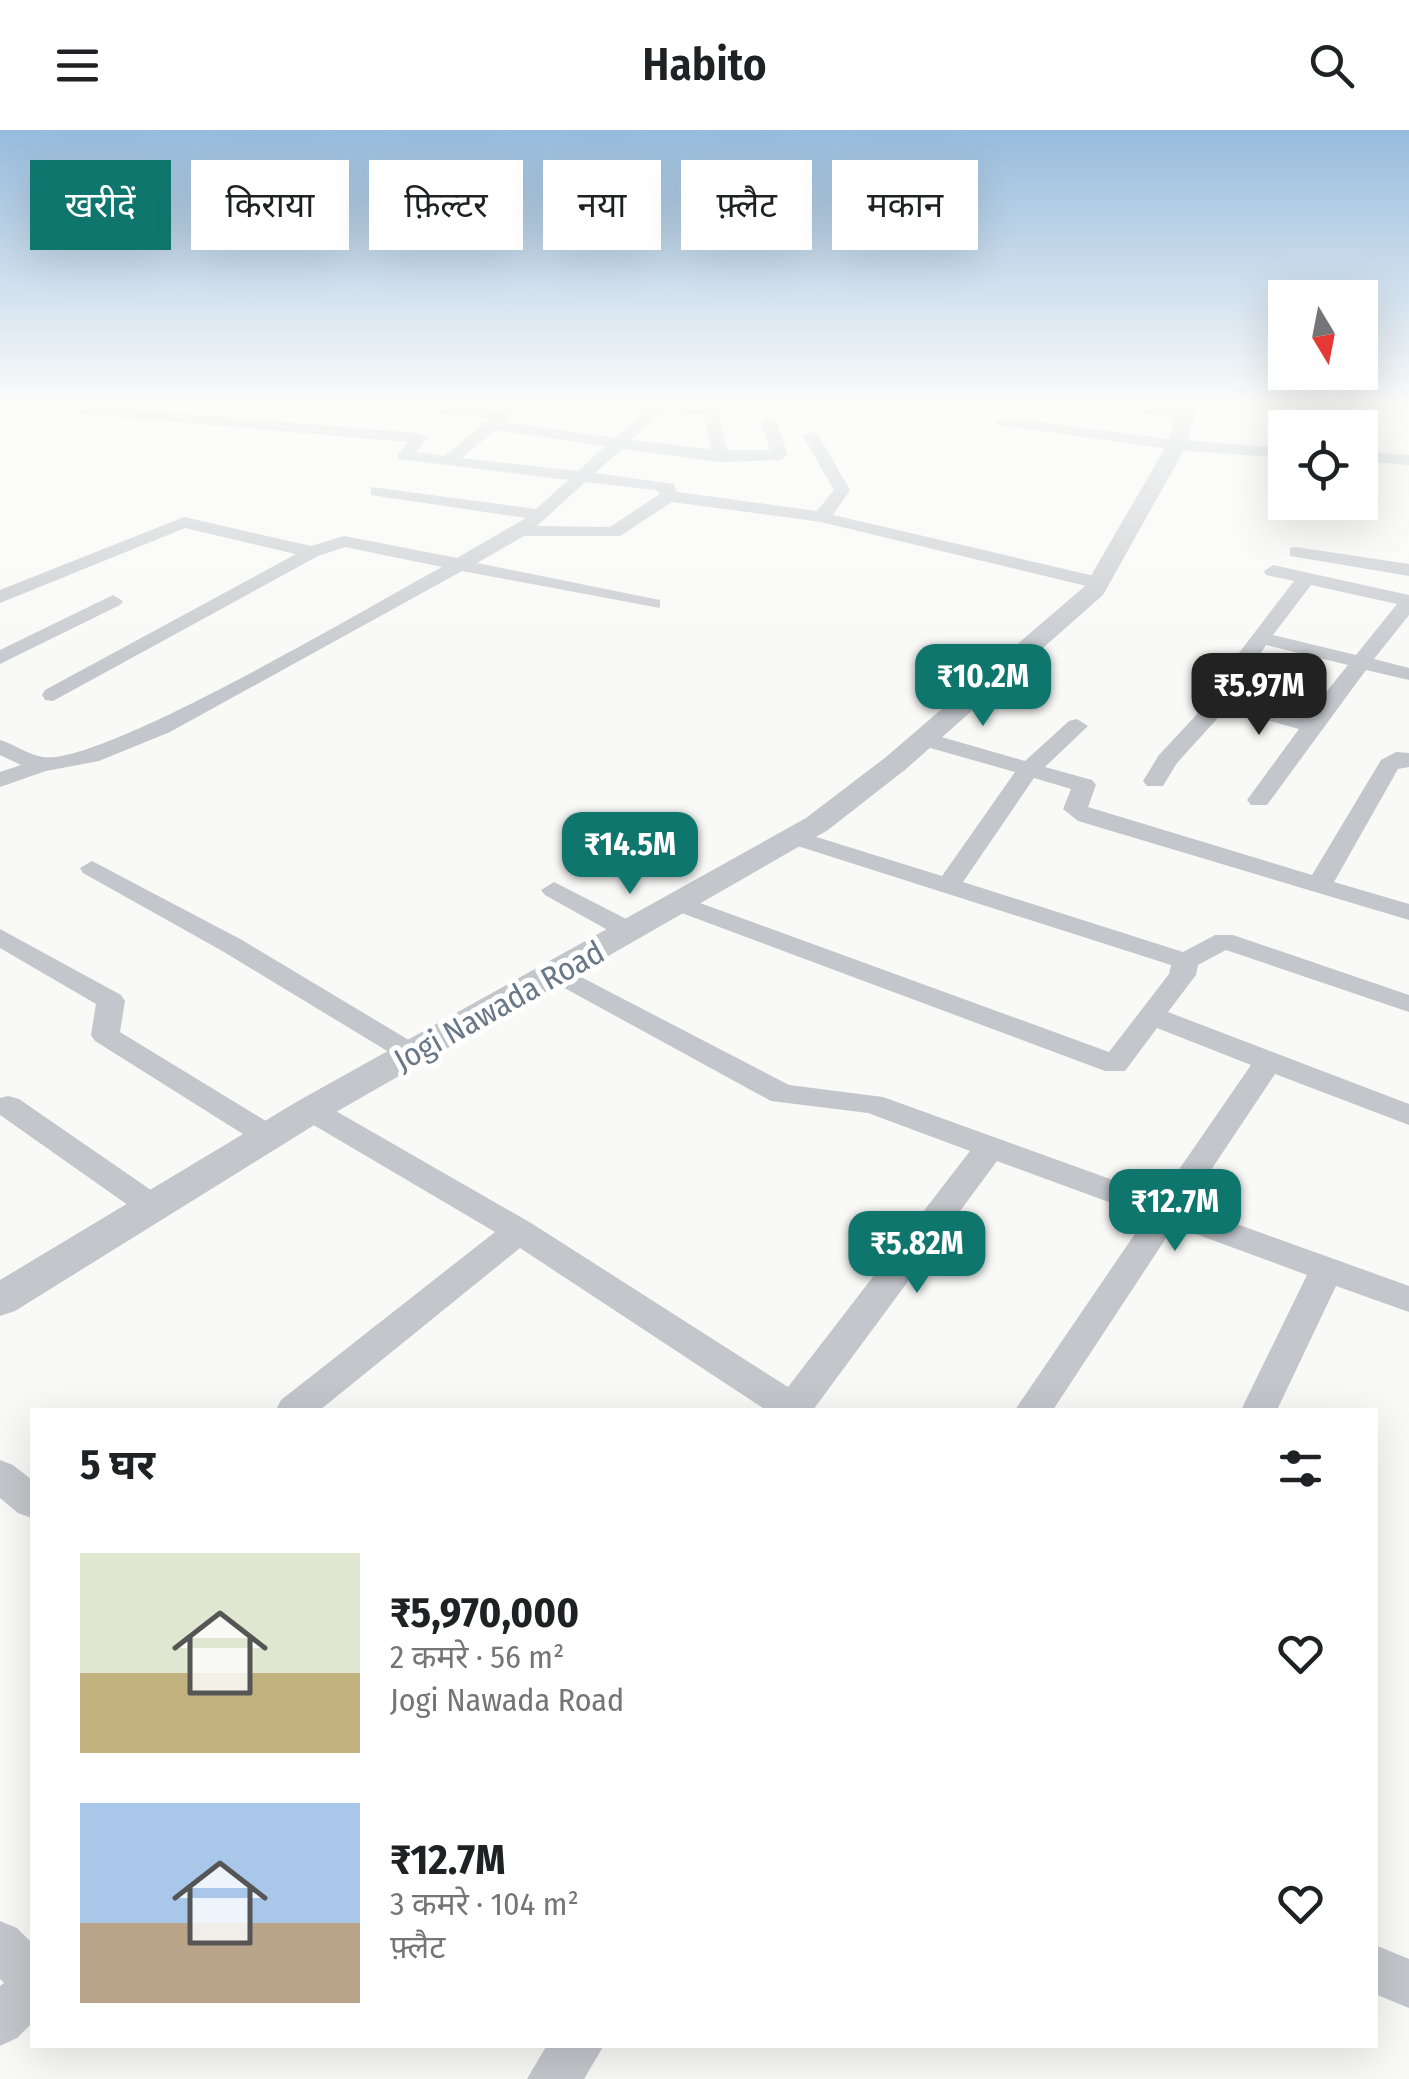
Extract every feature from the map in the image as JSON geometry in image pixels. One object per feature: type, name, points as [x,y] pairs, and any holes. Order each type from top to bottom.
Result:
[{"type":"street","points":[[398,494],[537,514]]},
{"type":"street","points":[[0,780],[41,765],[91,756],[162,727],[521,531],[560,494]]},
{"type":"street","points":[[821,517],[841,494]]},
{"type":"street","name":"Jogi Nawada Road","points":[[0,1300],[310,1110],[817,824],[1023,656],[1099,582],[1145,494]]},
{"type":"street","points":[[521,531],[614,532],[670,496],[821,517],[1099,582]]},
{"type":"street","points":[[0,597],[184,522],[312,552]]},
{"type":"street","points":[[53,695],[312,552],[350,540],[653,604]]},
{"type":"street","points":[[1296,552],[1409,570]]},
{"type":"street","points":[[1259,800],[1311,725],[1409,601],[1273,572]]},
{"type":"street","points":[[1154,781],[1166,760],[1221,701],[1242,662],[1306,578]]},
{"type":"street","points":[[0,658],[113,601]]},
{"type":"street","points":[[1262,638],[1409,674]]},
{"type":"street","points":[[1221,701],[1311,725]]},
{"type":"street","points":[[948,886],[1029,769],[1077,726]]},
{"type":"street","points":[[924,739],[1084,785],[1075,809],[1086,816],[1407,908]]},
{"type":"street","points":[[0,748],[41,765]]},
{"type":"street","points":[[1319,885],[1389,764],[1396,759],[1409,760]]},
{"type":"street","points":[[794,837],[1185,961],[1224,942],[1409,1004]]},
{"type":"street","points":[[92,868],[233,946],[412,1054]]},
{"type":"street","points":[[554,890],[631,932]]},
{"type":"street","points":[[680,904],[1116,1064],[1182,975],[1185,961]]},
{"type":"street","points":[[0,937],[110,1001],[105,1034],[268,1136]]},
{"type":"street","points":[[558,973],[782,1094],[872,1104],[1409,1299]]},
{"type":"street","points":[[1152,1016],[1409,1115]]},
{"type":"street","points":[[1034,1408],[1267,1063]]},
{"type":"street","points":[[8,1106],[152,1207]]},
{"type":"street","points":[[310,1110],[519,1231],[790,1408]]},
{"type":"street","points":[[794,1408],[991,1146]]},
{"type":"street","points":[[297,1408],[519,1231]]},
{"type":"street","points":[[1260,1408],[1327,1269]]},
{"type":"street","points":[[0,1476],[30,1500]]},
{"type":"street","points":[[0,1945],[30,1975]]},
{"type":"street","points":[[1378,1970],[1409,1984]]},
{"type":"street","points":[[0,2021],[30,1991]]},
{"type":"street","points":[[552,2079],[577,2048]]}]
